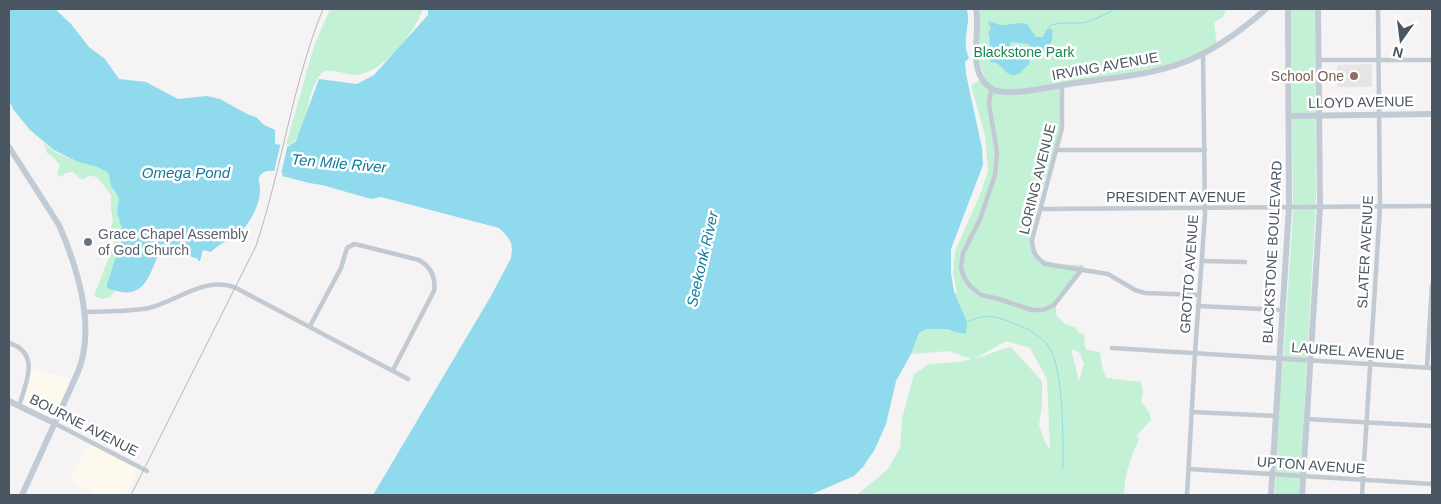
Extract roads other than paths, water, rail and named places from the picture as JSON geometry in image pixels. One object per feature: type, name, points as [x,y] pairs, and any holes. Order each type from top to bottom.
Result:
[{"type":"main road","points":[[976,9],[978,26],[977,64],[981,77],[992,89]]},
{"type":"main road","name":"IRVING AVENUE","points":[[992,89],[998,91],[1042,89],[1152,72],[1187,61],[1204,53],[1247,26],[1266,9]]},
{"type":"main road","name":"BLACKSTONE BOULEVARD","points":[[1271,495],[1289,208],[1288,9]]},
{"type":"main road","points":[[1302,495],[1320,207],[1318,9]]},
{"type":"main road","name":"LLOYD AVENUE","points":[[1289,116],[1319,114],[1432,114]]},
{"type":"main road","points":[[9,147],[59,226],[67,244],[76,273],[84,312],[86,339],[83,358],[22,495]]},
{"type":"main road","name":"BOURNE AVENUE","points":[[9,402],[54,423]]},
{"type":"street","name":"SLATER AVENUE","points":[[1362,495],[1380,207],[1378,9]]},
{"type":"street","name":"GROTTO AVENUE","points":[[1187,495],[1198,306],[1203,261],[1205,208],[1204,53]]},
{"type":"street","points":[[1318,60],[1432,60]]},
{"type":"street","name":"LORING AVENUE","points":[[1062,85],[1062,128],[1032,240],[1034,254],[1038,260],[1045,264],[1108,274],[1126,286],[1145,293],[1199,296]]},
{"type":"street","points":[[992,89],[989,93],[989,104],[997,152],[995,175],[980,219],[963,253],[961,268],[964,276],[970,286],[981,295],[999,298],[1032,310],[1044,310],[1054,305],[1082,269]]},
{"type":"street","points":[[1057,150],[1205,150]]},
{"type":"street","name":"PRESIDENT AVENUE","points":[[1040,210],[1432,206]]},
{"type":"street","points":[[310,326],[341,268],[347,248],[350,245],[359,245],[419,260],[425,264],[434,276],[434,291],[392,370]]},
{"type":"street","points":[[1203,261],[1245,262]]},
{"type":"street","points":[[84,312],[135,310],[151,307],[205,286],[224,283],[408,378]]},
{"type":"street","points":[[1429,368],[1432,285]]},
{"type":"street","points":[[1198,306],[1282,310]]},
{"type":"street","points":[[9,344],[24,352],[29,363],[28,375],[19,406]]},
{"type":"street","name":"LAUREL AVENUE","points":[[1112,348],[1429,368]]},
{"type":"street","points":[[1192,412],[1276,416]]},
{"type":"street","points":[[1306,418],[1432,426]]},
{"type":"street","name":"BOURNE AVENUE","points":[[54,423],[146,472]]},
{"type":"street","name":"UPTON AVENUE","points":[[1189,469],[1432,484]]},
{"type":"water","points":[[9,9],[55,9],[71,24],[89,47],[105,59],[119,79],[146,82],[178,99],[207,96],[220,99],[256,117],[264,125],[275,130],[275,144],[289,146],[296,141],[319,79],[357,84],[374,75],[428,15],[428,9],[966,9],[968,18],[966,44],[969,58],[965,62],[966,74],[982,148],[983,165],[951,249],[951,274],[954,292],[967,322],[966,334],[948,329],[926,329],[919,333],[911,354],[896,381],[886,424],[875,449],[863,467],[854,476],[810,495],[373,495],[491,296],[511,258],[511,243],[507,236],[499,228],[381,197],[371,199],[282,176],[283,173],[267,171],[259,177],[260,194],[254,214],[238,234],[211,252],[203,250],[200,261],[178,253],[163,252],[159,254],[150,275],[142,286],[129,292],[110,289],[107,287],[107,284],[121,241],[122,228],[117,213],[119,198],[111,186],[107,172],[78,162],[54,150],[30,130],[13,109],[9,100]]},
{"type":"water","points":[[988,21],[1003,25],[1027,24],[1036,37],[1043,37],[1047,29],[1052,29],[1052,41],[1047,48],[1030,59],[1029,64],[1020,73],[1011,75],[999,65],[991,62],[988,32],[991,29]],"holes":[[[1011,42],[1029,44],[1029,47],[1020,53],[1010,53],[1008,50]]]},
{"type":"waterway","points":[[1049,29],[1050,26],[1058,24],[1086,22],[1115,9]]},
{"type":"waterway","points":[[967,322],[980,317],[1002,319],[1034,333],[1049,347],[1058,372],[1060,388],[1063,424],[1063,469]]},
{"type":"railway","points":[[131,495],[256,246],[303,67],[323,9]]},
{"type":"place","name":"School One","points":[[1354,76]]},
{"type":"place","name":"Grace Chapel Assembly of God Church","points":[[88,242]]},
{"type":"park label","name":"Blackstone Park","points":[[1024,52]]},
{"type":"water label","name":"Ten Mile River","points":[[339,163]]},
{"type":"water label","name":"Omega Pond","points":[[186,172]]},
{"type":"water label","name":"Seekonk River","points":[[702,259]]}]
